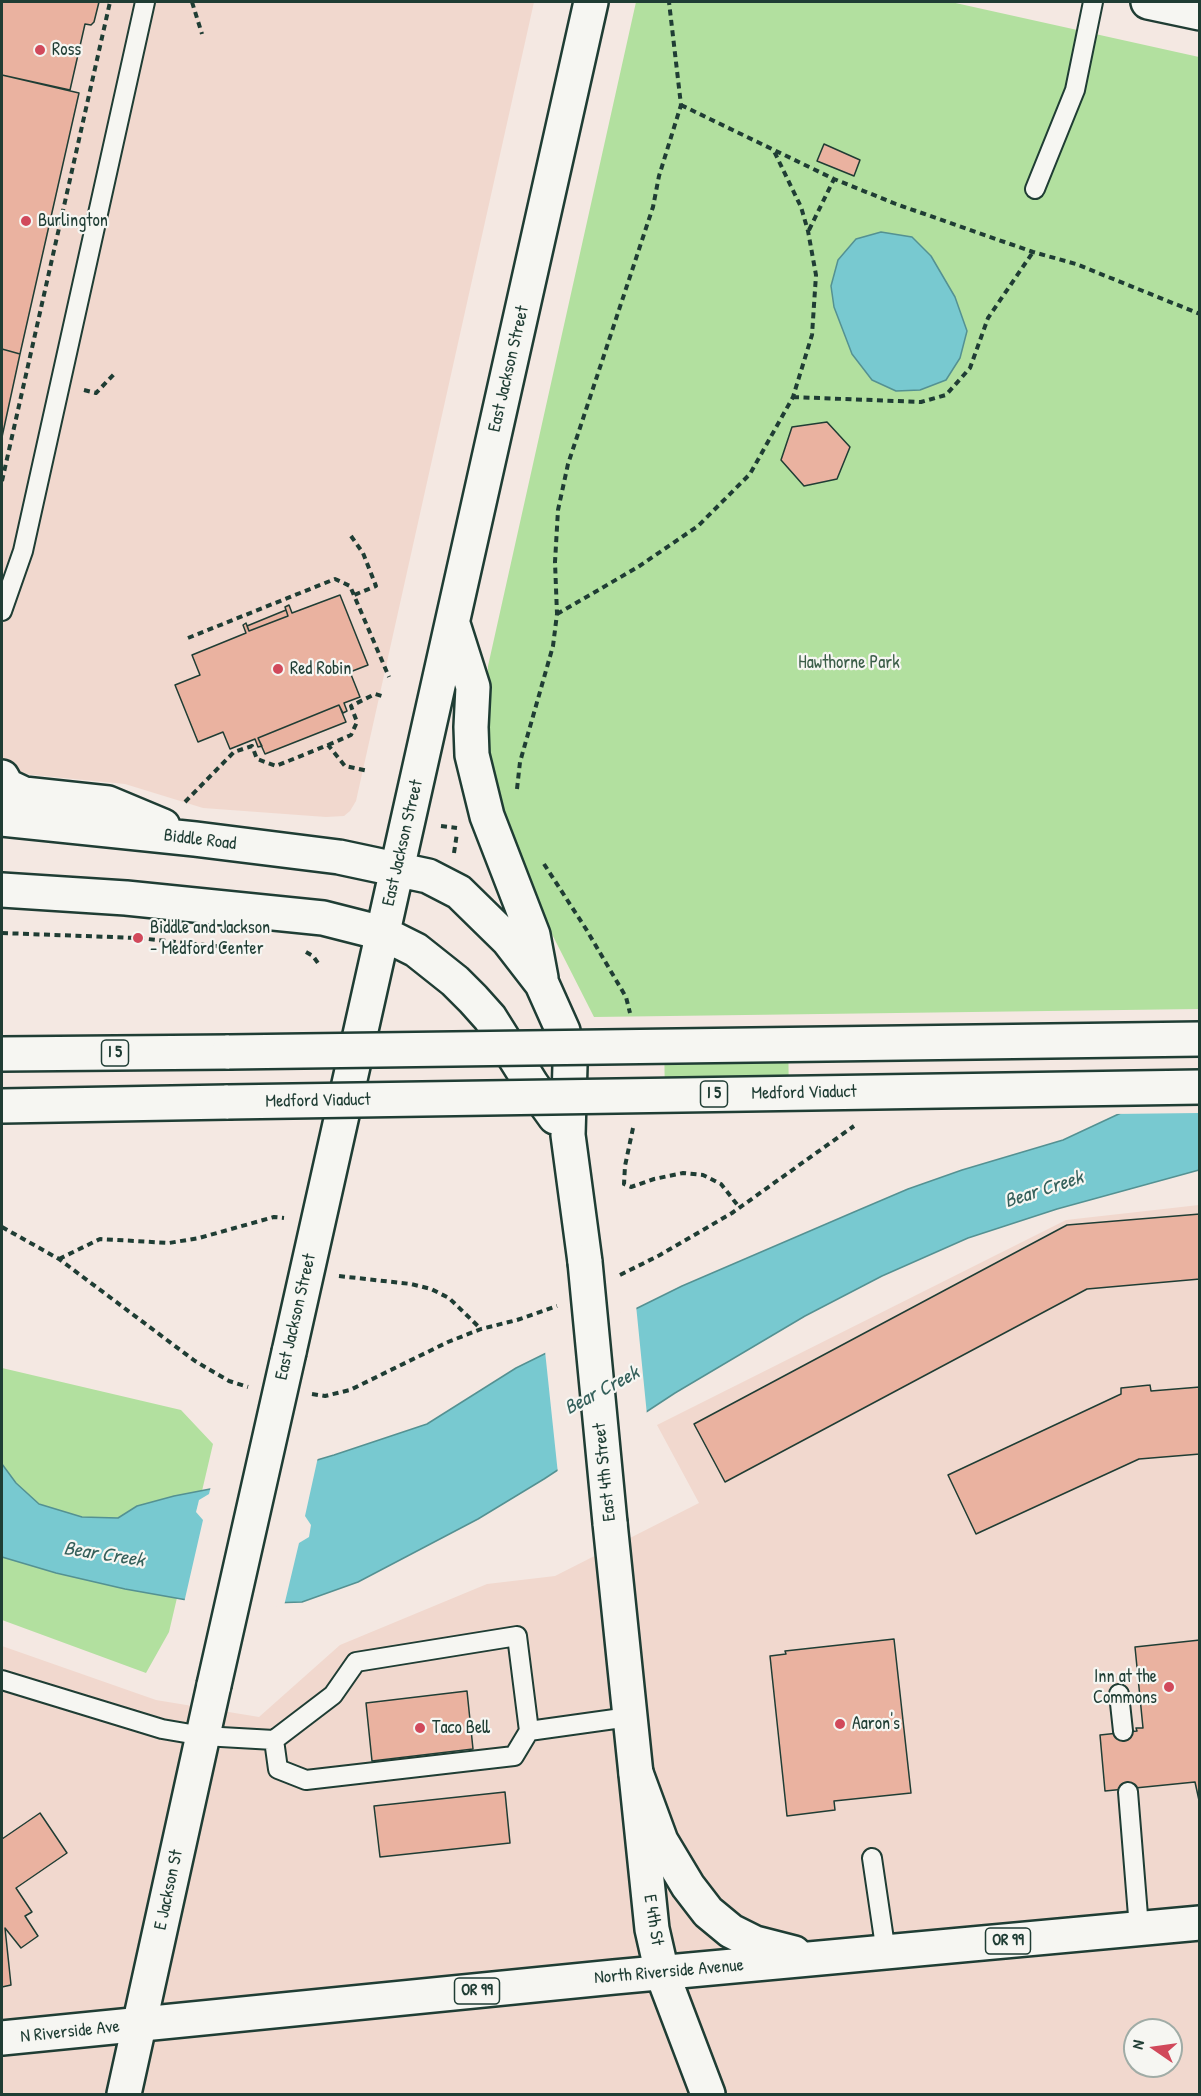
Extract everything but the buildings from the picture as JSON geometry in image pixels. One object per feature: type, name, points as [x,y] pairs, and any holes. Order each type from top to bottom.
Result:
[{"type":"main road","name":"East Jackson Street","points":[[214,1685],[591,2]]},
{"type":"main road","points":[[1149,2],[1200,13]]},
{"type":"main road","points":[[452,622],[473,687],[472,755],[487,816],[533,935],[542,984]]},
{"type":"main road","points":[[2,777],[7,786],[24,794],[108,803],[195,839]]},
{"type":"main road","name":"Biddle Road","points":[[2,819],[339,857],[397,869]]},
{"type":"main road","name":"East 4th Street","points":[[397,869],[428,876],[459,892],[508,940],[542,984],[563,1031],[570,1065],[568,1136],[585,1262],[636,1773]]},
{"type":"main road","points":[[2,890],[126,897],[323,918],[382,933]]},
{"type":"main road","name":"East 4th Street","points":[[382,933],[416,950],[455,981],[473,999],[490,1018],[532,1085],[568,1136]]},
{"type":"main road","name":"I 5","points":[[2,1054],[1200,1039]]},
{"type":"main road","name":"Medford Viaduct","points":[[2,1106],[1200,1087]]},
{"type":"main road","name":"E Jackson St","points":[[124,2094],[214,1685]]},
{"type":"main road","points":[[636,1773],[661,1840],[688,1886],[708,1912],[731,1930],[755,1943],[816,1959]]},
{"type":"main road","name":"E 4th St","points":[[636,1773],[652,1929],[662,1973],[708,2094]]},
{"type":"main road","name":"North Riverside Avenue","points":[[139,2025],[1200,1923]]},
{"type":"main road","name":"N Riverside Ave","points":[[2,2038],[139,2025]]},
{"type":"lane","points":[[2,611],[6,585],[23,551],[145,2]]},
{"type":"lane","points":[[1035,189],[1075,90],[1093,2]]},
{"type":"lane","points":[[2,1680],[162,1729],[203,1736],[274,1740],[333,1695],[356,1662],[517,1636],[529,1731],[514,1756],[306,1780],[278,1769],[274,1740]]},
{"type":"lane","points":[[1119,1694],[1123,1731]]},
{"type":"lane","points":[[529,1731],[629,1717]]},
{"type":"lane","points":[[1128,1792],[1140,1928]]},
{"type":"lane","points":[[872,1858],[885,1953]]},
{"type":"path","points":[[2,481],[28,377],[110,2]]},
{"type":"path","points":[[192,2],[202,34]]},
{"type":"path","points":[[516,794],[520,762],[553,646],[557,614],[555,562],[558,510],[568,464],[653,207],[659,176],[681,105],[669,2]]},
{"type":"path","points":[[681,105],[834,179],[896,204],[1033,252],[1076,264],[1200,314]]},
{"type":"path","points":[[557,614],[638,567],[698,526],[750,474],[793,397],[812,335],[816,275],[801,207],[773,149]]},
{"type":"path","points":[[808,231],[834,179]]},
{"type":"path","points":[[793,397],[921,402],[946,395],[970,368],[988,318],[1033,252]]},
{"type":"path","points":[[75,388],[96,393],[116,372]]},
{"type":"path","points":[[351,536],[363,553],[376,586],[354,595]]},
{"type":"path","points":[[188,638],[335,579],[350,586],[389,677]]},
{"type":"path","points":[[180,807],[234,752],[252,746],[258,759],[276,766],[351,735],[357,722],[351,706],[375,694],[385,697]]},
{"type":"path","points":[[328,745],[345,766],[368,771]]},
{"type":"path","points":[[453,856],[458,828]]},
{"type":"path","points":[[543,863],[586,929],[626,997],[631,1021]]},
{"type":"path","points":[[2,933],[138,938],[224,947],[257,946]]},
{"type":"path","points":[[300,948],[314,956],[320,966]]},
{"type":"path","points":[[634,1125],[625,1166],[624,1184],[631,1187],[682,1173],[703,1175],[721,1184],[739,1207]]},
{"type":"path","points":[[59,1259],[100,1239],[169,1243],[199,1238],[274,1217],[318,1222]]},
{"type":"path","points":[[307,1271],[411,1284],[431,1289],[449,1298],[481,1329]]},
{"type":"shaded area","points":[[2,2],[534,2],[356,801],[344,816],[326,817],[203,808],[125,784],[2,772]]},
{"type":"shaded area","points":[[1199,1205],[1199,2094],[2,2094],[2,1646],[156,1700],[259,1717],[340,1645],[487,1584],[555,1576],[699,1503],[657,1425],[1066,1220]]},
{"type":"green space","name":"Hawthorne Park","points":[[636,2],[951,2],[1199,57],[1199,1009],[594,1017],[523,877],[503,826],[488,758],[488,666]]},
{"type":"green space","points":[[788,1027],[789,1106],[665,1108],[664,1029]]},
{"type":"green space","points":[[2,1368],[181,1410],[213,1444],[169,1632],[146,1673],[2,1620]]},
{"type":"water","points":[[881,232],[912,237],[931,256],[955,297],[967,331],[960,358],[946,380],[920,390],[896,391],[872,380],[852,354],[834,307],[831,286],[838,260],[856,239]]},
{"type":"water","name":"Bear Creek","points":[[1199,1086],[1199,1170],[1057,1209],[968,1238],[882,1276],[805,1316],[675,1393],[544,1479],[478,1519],[358,1582],[302,1602],[239,1604],[187,1600],[125,1589],[56,1573],[2,1557],[2,1464],[16,1483],[39,1504],[82,1517],[118,1518],[137,1506],[236,1484],[334,1455],[427,1424],[516,1368],[682,1286],[854,1212],[908,1189],[962,1170],[1063,1140],[1138,1105]]},
{"type":"pier","points":[[1200,1083],[1199,1113],[1112,1114],[1137,1102]]},
{"type":"pier","points":[[636,1305],[647,1415],[558,1474],[545,1351]]},
{"type":"pier","points":[[318,1457],[305,1516],[311,1525],[309,1537],[299,1543],[284,1606],[239,1607],[184,1603],[203,1520],[196,1512],[199,1500],[209,1494],[211,1486]]},
{"type":"place","name":"Ross","points":[[40,50]]},
{"type":"place","name":"Burlington","points":[[26,221]]},
{"type":"place","name":"Red Robin","points":[[278,669]]},
{"type":"place","name":"Biddle and Jackson - Medford Center","points":[[138,938]]},
{"type":"place","name":"Inn at the Commons","points":[[1169,1687]]},
{"type":"place","name":"Aaron's","points":[[840,1724]]},
{"type":"place","name":"Taco Bell","points":[[420,1728]]}]
